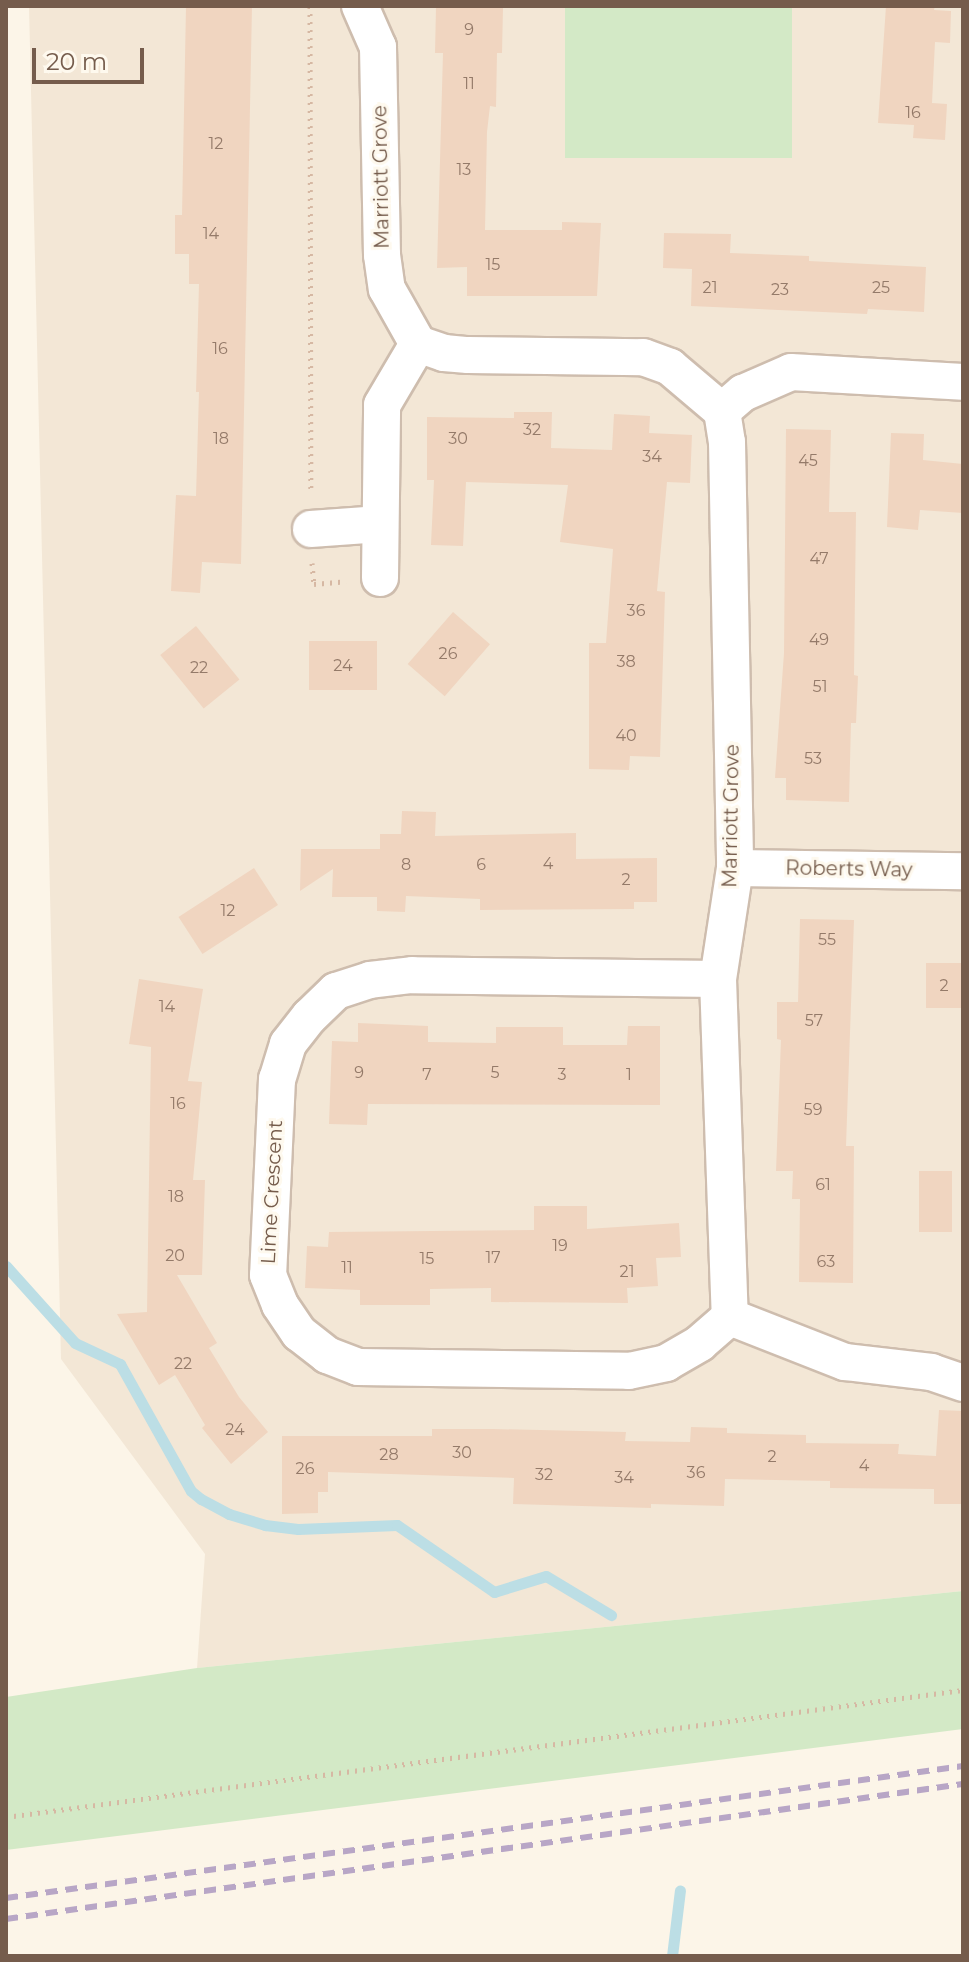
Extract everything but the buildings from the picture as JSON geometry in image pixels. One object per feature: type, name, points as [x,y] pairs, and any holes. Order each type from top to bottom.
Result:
[{"type":"street","name":"Marriott Grove","points":[[360,6],[378,47],[382,255],[387,289],[418,344]]},
{"type":"street","points":[[380,578],[382,405],[418,344],[444,353],[468,355],[643,357],[670,367],[722,411],[755,386],[791,372],[963,382]]},
{"type":"street","name":"Marriott Grove","points":[[722,411],[727,442],[735,868],[718,979],[730,1317]]},
{"type":"street","points":[[311,529],[380,524]]},
{"type":"street","name":"Roberts Way","points":[[735,868],[963,871]]},
{"type":"street","name":"Lime Crescent","points":[[718,979],[412,975],[370,980],[336,991],[309,1017],[288,1044],[277,1079],[268,1275],[280,1305],[299,1333],[327,1355],[358,1367],[629,1371],[666,1363],[700,1343],[730,1317]]},
{"type":"street","points":[[730,1317],[845,1362],[931,1372],[963,1383]]},
{"type":"path","points":[[310,6],[311,529],[314,584],[380,578]]},
{"type":"path","points":[[6,1817],[963,1690]]},
{"type":"shaded area","points":[[29,6],[963,6],[963,1591],[197,1668],[205,1554],[61,1359]]},
{"type":"green space","points":[[565,6],[792,6],[792,158],[565,158]]},
{"type":"green space","points":[[963,1591],[963,1729],[6,1850],[6,1697],[197,1668]]},
{"type":"waterway","points":[[6,1266],[75,1343],[120,1364],[191,1491],[201,1499],[229,1514],[265,1525],[298,1529],[397,1525],[494,1592],[546,1576],[611,1615]]},
{"type":"waterway","points":[[672,1956],[680,1890]]},
{"type":"railway","points":[[6,1898],[963,1766]]},
{"type":"railway","points":[[6,1919],[963,1784]]}]
